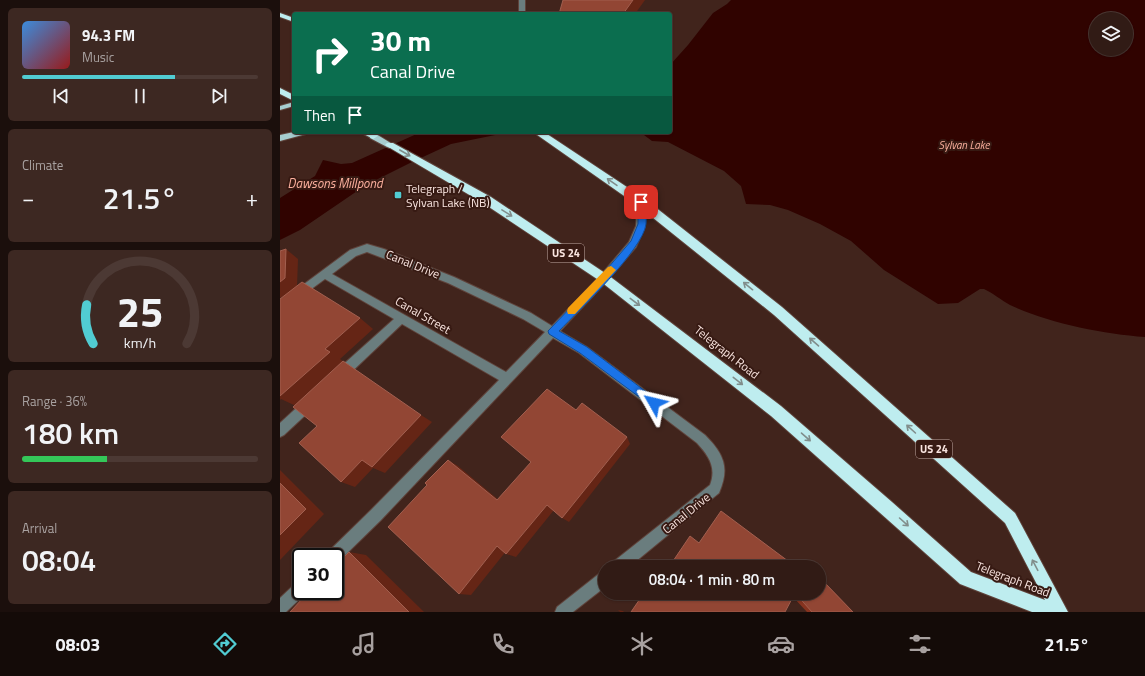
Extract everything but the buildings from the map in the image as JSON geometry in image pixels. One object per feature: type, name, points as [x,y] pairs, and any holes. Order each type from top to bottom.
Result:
[{"type":"highway","points":[[280,15],[292,19]]},
{"type":"highway","points":[[280,91],[292,97]]},
{"type":"highway","name":"Telegraph Road","points":[[541,134],[641,202],[778,311],[889,408],[1010,518],[1060,612]]},
{"type":"highway","name":"Telegraph Road","points":[[390,145],[447,177],[529,227],[604,278],[776,411],[887,506],[966,578],[1054,612]]},
{"type":"main road","points":[[280,108],[292,105]]},
{"type":"main road","points":[[280,138],[295,134]]},
{"type":"main road","name":"Telegraph Road","points":[[369,134],[390,145]]},
{"type":"street","points":[[522,0],[522,12]]},
{"type":"street","points":[[342,548],[376,516],[508,379],[604,278],[635,243],[642,224],[641,202]]},
{"type":"street","name":"Canal Drive","points":[[280,308],[353,253],[361,249],[373,249],[451,280],[527,316],[583,350],[701,439],[712,450],[718,463],[719,477],[716,489],[627,560]]},
{"type":"street","name":"Canal Street","points":[[324,274],[508,379]]},
{"type":"street","points":[[332,383],[402,318]]},
{"type":"street","points":[[280,431],[315,399]]},
{"type":"street","points":[[562,612],[598,584]]},
{"type":"street","points":[[280,608],[292,597]]},
{"type":"water","name":"Sylvan Lake","points":[[731,0],[1145,0],[1145,337],[1129,336],[1076,327],[1041,317],[1010,305],[984,289],[980,289],[958,303],[938,304],[884,270],[851,241],[820,224],[788,210],[770,205],[746,204],[741,186],[724,171],[668,142],[652,141],[643,134],[672,134],[672,63],[713,13]]},
{"type":"water","name":"Dawsons Millpond","points":[[417,134],[500,134],[451,144],[410,163],[366,185],[300,230],[280,240],[280,198],[315,176],[323,160],[341,164],[352,163]]},
{"type":"slow traffic","points":[[571,311],[611,270]]},
{"type":"place","name":"Telegraph / Sylvan Lake (NB)","points":[[398,195]]},
{"type":"route","points":[[641,202],[643,213],[642,224],[635,243],[553,331],[583,350],[654,403]]}]
